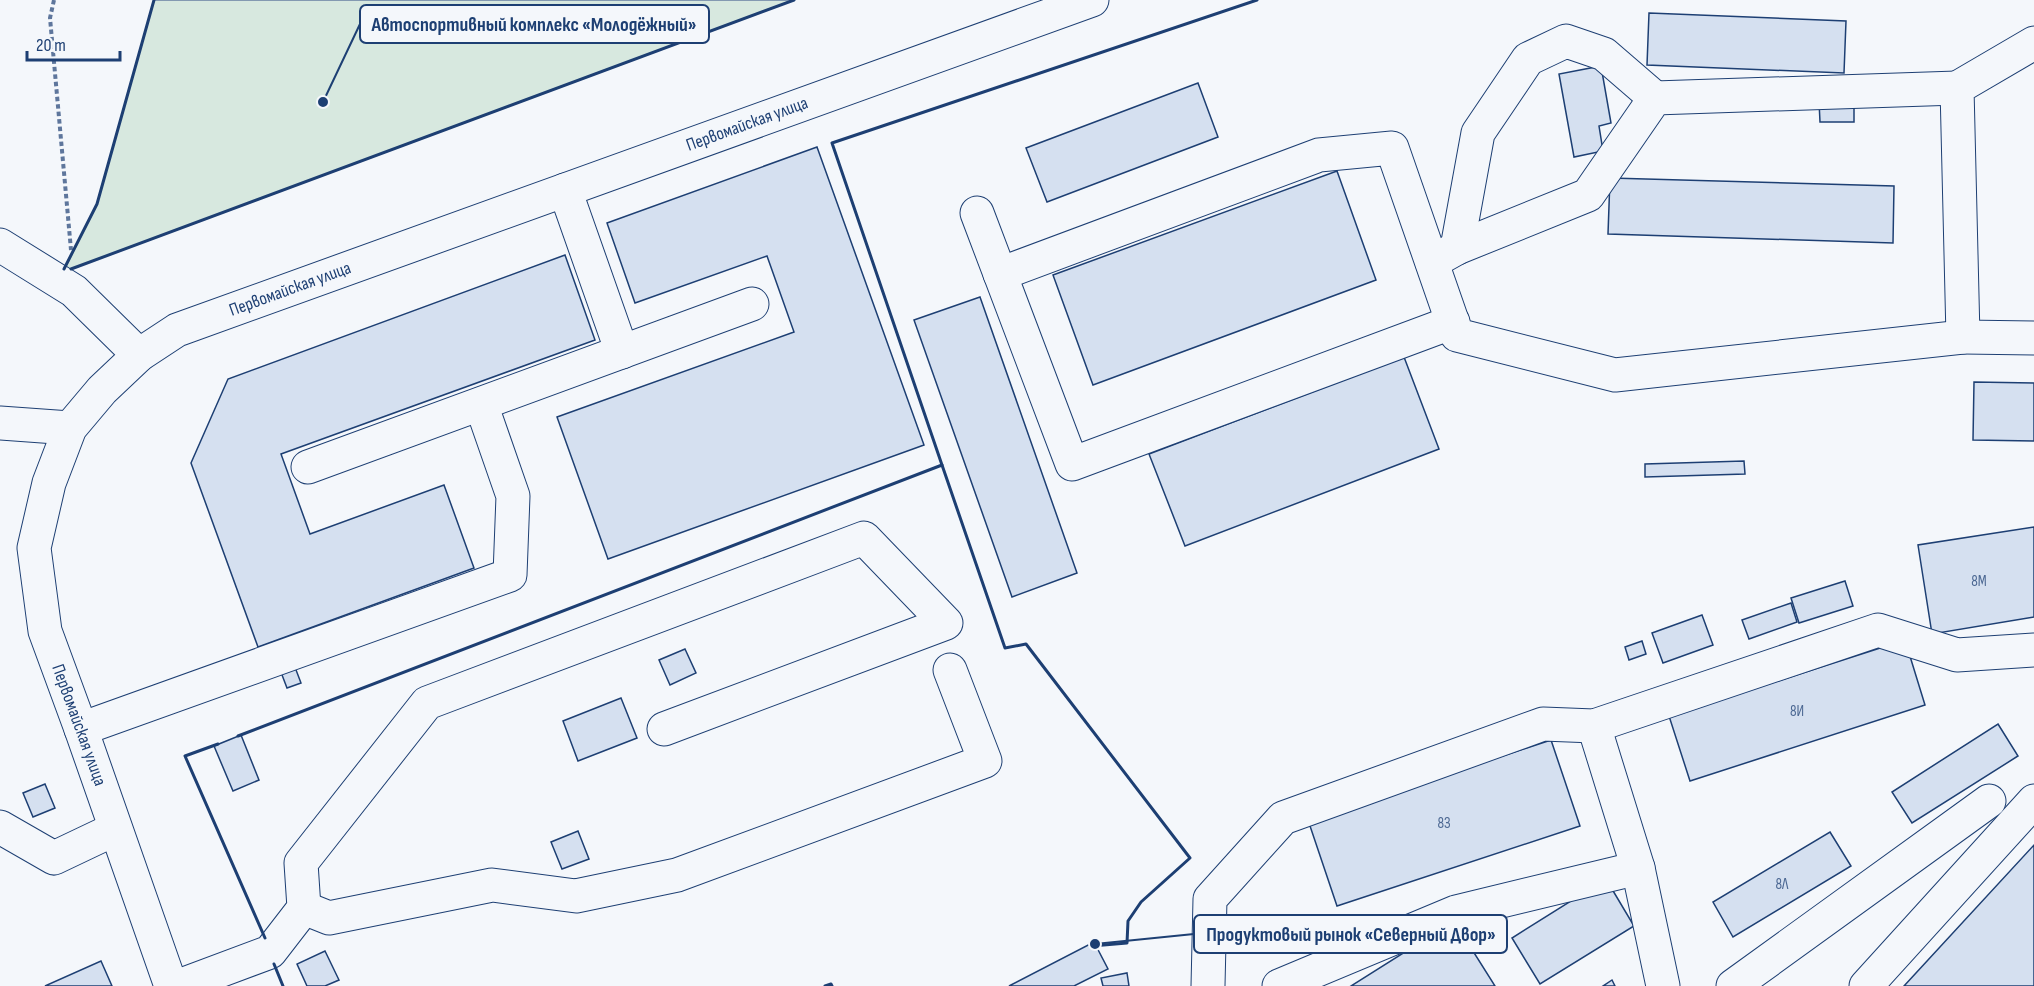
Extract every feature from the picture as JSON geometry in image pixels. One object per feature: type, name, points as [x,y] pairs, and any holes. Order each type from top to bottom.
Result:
[{"type":"street","name":"Первомайская улица","points":[[171,986],[45,631],[34,548],[49,483],[70,428],[102,390],[139,355],[177,330],[1092,0]]},
{"type":"street","points":[[1445,255],[1478,133],[1528,59],[1566,41],[1604,54],[1655,98],[1957,88],[2034,43]]},
{"type":"street","points":[[1957,88],[1963,337]]},
{"type":"street","points":[[1445,255],[1588,195],[1655,98]]},
{"type":"street","points":[[1000,274],[1319,155],[1392,148],[1445,255],[1453,322],[1457,335],[1615,375],[1963,337],[2034,338]]},
{"type":"street","points":[[565,190],[622,352]]},
{"type":"street","points":[[976,213],[1072,464],[1453,322]]},
{"type":"street","points":[[0,245],[74,291],[139,355]]},
{"type":"street","points":[[308,467],[752,304]]},
{"type":"street","points":[[81,729],[510,576],[513,496],[481,404]]},
{"type":"street","points":[[0,423],[70,428]]},
{"type":"street","points":[[179,986],[270,952],[304,908],[301,863],[426,703],[864,538],[946,623],[664,729]]},
{"type":"street","points":[[1208,986],[1210,899],[1283,818],[1543,724],[1594,726],[1878,630],[1957,655],[2034,650]]},
{"type":"street","points":[[304,908],[329,918],[492,885],[576,896],[677,875],[699,867],[985,761],[950,670]]},
{"type":"street","points":[[1594,726],[1638,868],[1663,986]]},
{"type":"street","points":[[1733,986],[1989,801]]},
{"type":"street","points":[[1866,986],[2034,801]]},
{"type":"street","points":[[0,827],[54,858],[116,829]]},
{"type":"street","points":[[1279,986],[1456,912],[1638,868]]},
{"type":"path","points":[[54,0],[50,18],[74,291]]},
{"type":"shaded area","points":[[154,0],[794,0],[63,272],[97,204]]},
{"type":"building","points":[[1649,13],[1846,21],[1844,73],[1647,65]]},
{"type":"building","points":[[1601,66],[1611,123],[1599,126],[1603,151],[1574,157],[1559,74]]},
{"type":"building","points":[[1198,83],[1218,137],[1047,202],[1026,148]]},
{"type":"building","points":[[1854,100],[1854,122],[1820,122],[1819,101]]},
{"type":"building","points":[[817,147],[924,445],[608,559],[557,417],[794,332],[767,256],[635,303],[607,223]]},
{"type":"building","points":[[1337,171],[1376,280],[1093,385],[1053,275]]},
{"type":"building","points":[[1610,178],[1894,186],[1893,243],[1608,234]]},
{"type":"building","points":[[565,255],[595,340],[281,454],[310,534],[444,485],[474,568],[258,647],[191,463],[228,379]]},
{"type":"building","points":[[980,297],[1077,573],[1012,597],[914,320]]},
{"type":"building","points":[[1404,357],[1439,449],[1185,546],[1149,454]]},
{"type":"building","points":[[1974,382],[2034,383],[2034,441],[1973,440]]},
{"type":"building","points":[[1744,461],[1745,474],[1645,477],[1645,464]]},
{"type":"building","points":[[2034,527],[2034,617],[1932,634],[1918,545]]},
{"type":"building","points":[[1845,581],[1853,606],[1799,623],[1791,598]]},
{"type":"building","points":[[1791,603],[1797,622],[1749,639],[1742,620]]},
{"type":"building","points":[[1702,615],[1713,645],[1663,663],[1652,633]]},
{"type":"building","points":[[1905,640],[1925,705],[1690,781],[1669,716]]},
{"type":"building","points":[[1642,641],[1646,654],[1629,660],[1625,647]]},
{"type":"building","points":[[685,649],[696,673],[670,685],[659,660]]},
{"type":"building","points":[[293,662],[301,683],[287,688],[279,667]]},
{"type":"building","points":[[621,698],[637,738],[578,761],[563,721]]},
{"type":"building","points":[[1998,724],[2018,756],[1912,823],[1892,792]]},
{"type":"building","points":[[241,735],[259,780],[233,791],[214,746]]},
{"type":"building","points":[[1551,740],[1580,826],[1337,906],[1308,820]]},
{"type":"building","points":[[45,784],[55,808],[33,817],[23,793]]},
{"type":"building","points":[[578,831],[589,859],[562,869],[551,842]]},
{"type":"building","points":[[1830,832],[1851,866],[1733,937],[1713,902]]},
{"type":"building","points":[[2034,845],[2034,986],[1904,986]]},
{"type":"building","points":[[1606,879],[1634,926],[1540,984],[1512,938]]},
{"type":"building","points":[[1454,921],[1495,986],[1351,986]]},
{"type":"building","points":[[1094,942],[1108,969],[1074,986],[1009,986]]},
{"type":"building","points":[[325,951],[339,980],[325,986],[307,986],[297,964]]},
{"type":"building","points":[[101,961],[112,986],[45,986]]},
{"type":"building","points":[[1127,973],[1129,986],[1103,986],[1101,978]]},
{"type":"building","points":[[1612,980],[1615,986],[1603,986]]},
{"type":"wall","points":[[64,269],[97,204],[154,0]]},
{"type":"wall","points":[[71,269],[794,0]]},
{"type":"wall","points":[[942,465],[832,143],[1257,0]]},
{"type":"wall","points":[[238,736],[942,465],[1005,648],[1026,644],[1190,858],[1141,902],[1128,921],[1127,943],[1092,946]]},
{"type":"wall","points":[[218,744],[185,756],[265,938]]},
{"type":"wall","points":[[274,964],[283,986]]},
{"type":"wall","points":[[825,986],[831,984],[832,986]]},
{"type":"place","name":"Автоспортивный комплекс «Молодёжный»","points":[[323,102]]},
{"type":"place","name":"Продуктовый рынок «Северный Двор»","points":[[1095,944]]}]
